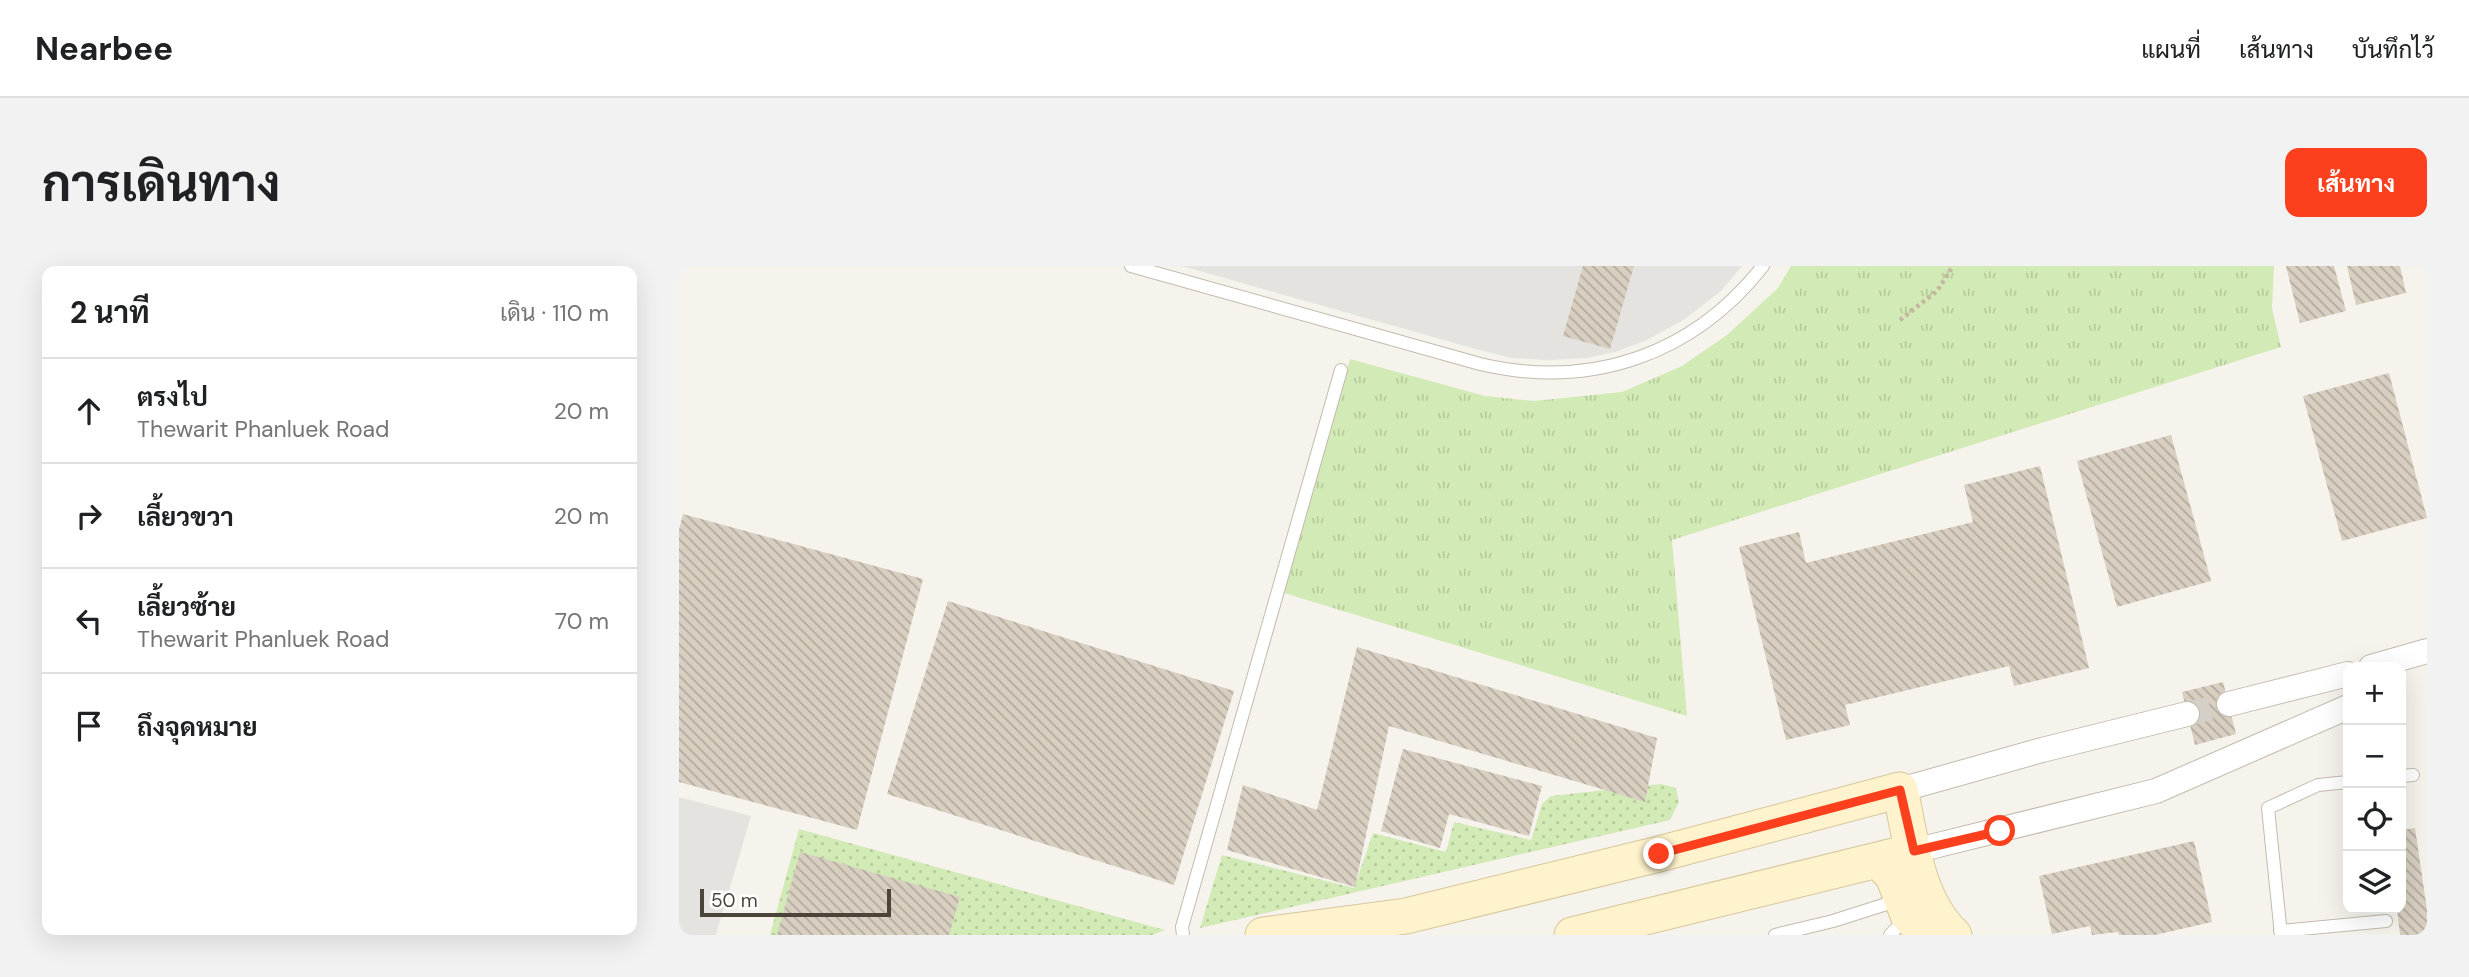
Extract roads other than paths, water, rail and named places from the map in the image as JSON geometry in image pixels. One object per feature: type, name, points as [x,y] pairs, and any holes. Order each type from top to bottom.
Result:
[{"type":"street","points":[[2388,662],[2427,651]]},
{"type":"street","points":[[2406,673],[2427,659]]},
{"type":"street","points":[[2229,704],[2343,675]]},
{"type":"street","points":[[1572,935],[2156,791],[2343,709]]},
{"type":"street","points":[[1263,935],[1406,916],[1659,854],[2042,750],[2187,714]]},
{"type":"street","points":[[1900,790],[1924,888],[1935,913],[1954,935]]},
{"type":"street","points":[[1878,860],[1892,876],[1907,921]]},
{"type":"lane","points":[[1131,266],[1480,364],[1514,372],[1548,373],[1579,372],[1618,365],[1654,353],[1718,314],[1742,292],[1763,266]]},
{"type":"lane","points":[[1183,935],[1182,926],[1341,370]]},
{"type":"lane","points":[[2343,782],[2318,785],[2268,808],[2281,933],[2386,921]]},
{"type":"lane","points":[[1775,935],[1833,921],[1907,921]]},
{"type":"tunnel","points":[[2187,714],[2229,704]]}]
